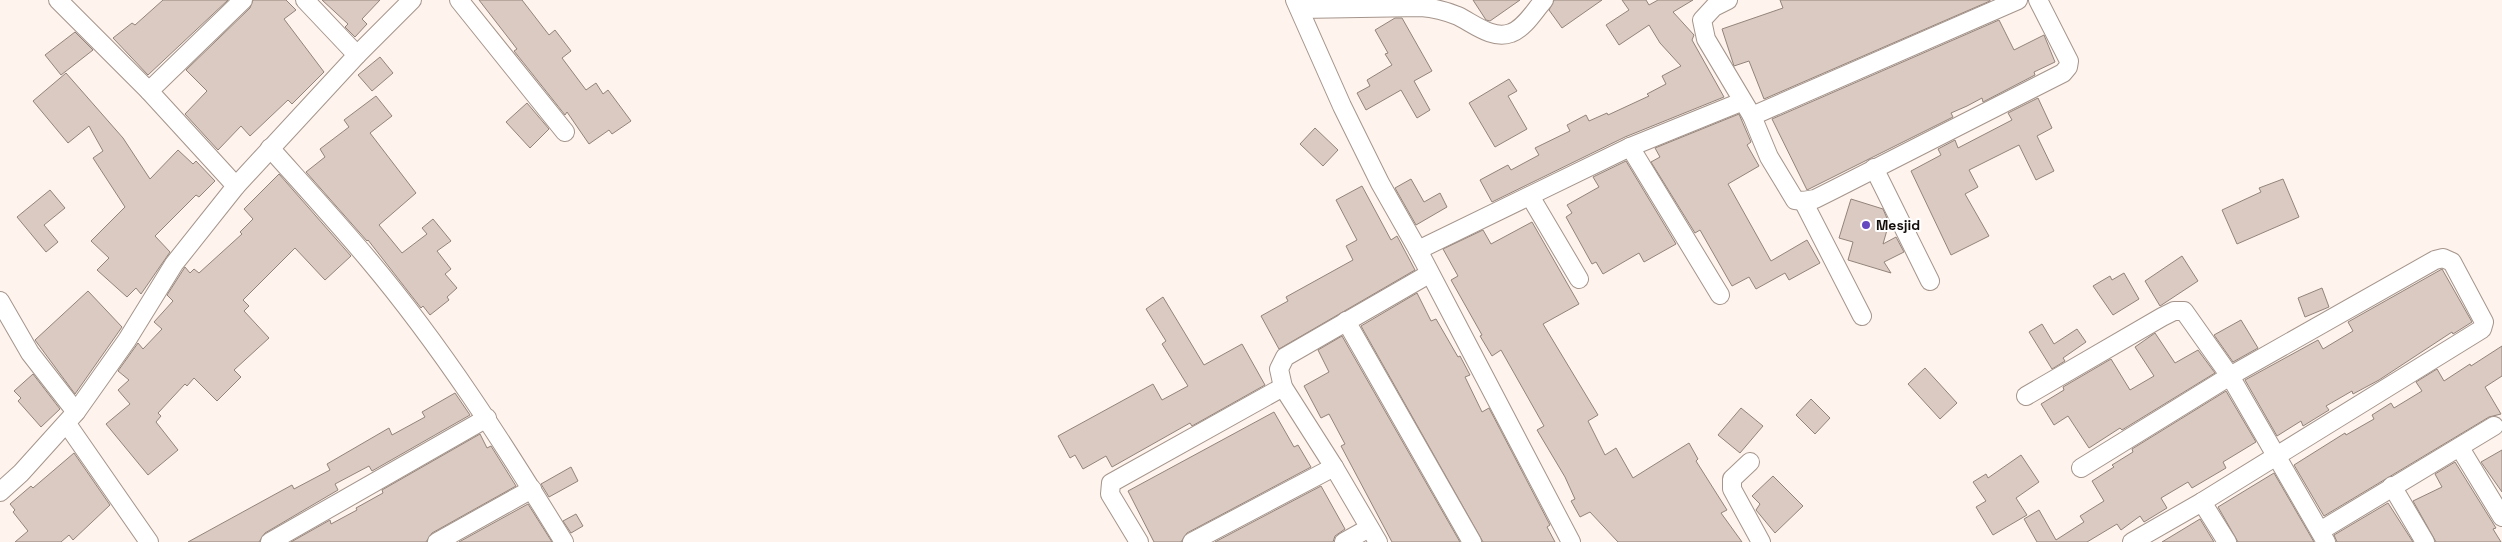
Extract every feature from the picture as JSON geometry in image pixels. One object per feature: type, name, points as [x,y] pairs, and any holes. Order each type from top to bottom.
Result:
[{"type":"street","points":[[58,0],[148,91],[236,186]]},
{"type":"street","points":[[148,91],[243,0]]},
{"type":"street","points":[[305,0],[357,55]]},
{"type":"street","points":[[0,492],[21,474],[72,418],[127,340],[174,264],[236,186],[357,55],[412,0]]},
{"type":"street","points":[[459,0],[565,132]]},
{"type":"street","points":[[1544,0],[1521,26],[1512,33],[1500,35],[1486,32],[1438,9],[1421,7],[1298,5],[1342,106],[1380,183],[1418,250],[1571,542]]},
{"type":"street","points":[[1728,0],[1714,7],[1702,20],[1706,38],[1741,102],[1752,116],[1769,156],[1790,192],[1795,200],[1803,201],[1822,195],[2063,73],[2068,67],[2068,61],[2038,0]]},
{"type":"street","points":[[1752,116],[2018,0]]},
{"type":"street","points":[[1418,250],[1630,147],[1741,102]]},
{"type":"street","points":[[1630,147],[1720,295]]},
{"type":"street","points":[[270,148],[368,259],[487,418],[564,542]]},
{"type":"street","points":[[1874,168],[1930,281]]},
{"type":"street","points":[[1530,196],[1579,278]]},
{"type":"street","points":[[1803,201],[1862,316]]},
{"type":"street","points":[[2081,468],[2230,376],[2435,260],[2443,258],[2452,262],[2484,322],[2482,329],[2202,502],[2132,542]]},
{"type":"street","points":[[1344,542],[1374,535],[1334,467],[1283,387],[1279,369],[1285,356],[1429,274]]},
{"type":"street","points":[[0,301],[30,353],[149,542]]},
{"type":"street","points":[[2026,396],[2174,311],[2184,311],[2230,376],[2323,536],[2392,486],[2460,448],[2494,426]]},
{"type":"street","points":[[1346,321],[1472,542]]},
{"type":"street","points":[[1139,542],[1110,494],[1111,483],[1283,387]]},
{"type":"street","points":[[270,542],[487,418]]},
{"type":"street","points":[[2460,448],[2502,517]]},
{"type":"street","points":[[1750,462],[1732,479],[1732,489],[1761,542]]},
{"type":"street","points":[[1192,542],[1334,467]]},
{"type":"street","points":[[2392,486],[2425,542]]},
{"type":"street","points":[[437,542],[532,489]]},
{"type":"street","points":[[2202,502],[2226,542]]},
{"type":"building","points":[[163,0],[228,0],[148,75],[113,38],[132,23],[135,25]]},
{"type":"building","points":[[253,0],[286,0],[296,10],[284,19],[324,72],[292,104],[288,100],[250,136],[241,126],[218,150],[185,114],[207,91],[186,70],[250,8]]},
{"type":"building","points":[[322,0],[380,0],[362,19],[367,24],[355,37],[345,27],[348,24]]},
{"type":"building","points":[[479,0],[522,0],[549,35],[555,30],[571,51],[562,58],[586,90],[596,83],[603,94],[608,90],[631,121],[612,134],[609,130],[589,144],[567,112],[565,115],[514,51],[517,49]]},
{"type":"building","points":[[1473,0],[1520,0],[1490,21],[1486,20]]},
{"type":"building","points":[[1554,0],[1602,0],[1562,28],[1549,10]]},
{"type":"building","points":[[1622,0],[1646,0],[1649,5],[1658,0],[1693,0],[1673,12],[1694,35],[1692,40],[1724,97],[1625,137],[1492,202],[1480,180],[1508,165],[1511,170],[1539,155],[1535,148],[1570,131],[1567,125],[1586,115],[1589,121],[1607,113],[1608,115],[1649,96],[1647,94],[1666,84],[1662,76],[1681,66],[1660,43],[1649,25],[1619,45],[1606,25],[1629,10]]},
{"type":"building","points":[[1780,0],[1990,1],[1764,99],[1749,61],[1734,66],[1722,29],[1783,8]]},
{"type":"building","points":[[1395,18],[1402,18],[1432,71],[1414,81],[1430,110],[1417,118],[1401,90],[1366,110],[1357,93],[1370,86],[1367,80],[1392,65],[1385,54],[1388,53],[1375,30]]},
{"type":"building","points":[[1999,20],[2014,50],[2044,35],[2055,62],[2034,72],[2035,75],[1983,102],[1982,98],[1951,113],[1953,117],[1807,190],[1772,119]]},
{"type":"building","points":[[75,32],[93,50],[61,75],[45,55]]},
{"type":"building","points":[[380,57],[393,73],[372,91],[358,75]]},
{"type":"building","points":[[66,73],[123,138],[150,179],[178,150],[193,164],[196,161],[215,181],[199,197],[196,195],[155,236],[170,252],[141,294],[136,288],[127,297],[97,270],[109,258],[91,241],[125,207],[93,158],[103,151],[89,126],[68,143],[33,101]]},
{"type":"building","points":[[1509,79],[1517,91],[1508,96],[1527,129],[1495,147],[1469,103]]},
{"type":"building","points":[[376,96],[392,116],[370,133],[416,193],[379,225],[402,253],[427,234],[422,228],[433,219],[451,241],[437,251],[451,269],[445,274],[457,288],[447,297],[449,300],[430,315],[423,306],[421,308],[368,240],[306,172],[325,157],[320,149],[349,127],[344,120]]},
{"type":"building","points":[[2038,98],[2052,128],[2037,136],[2054,171],[2036,180],[2019,145],[1969,170],[1978,187],[1965,194],[1989,236],[1951,255],[1911,171],[1941,155],[1938,149],[1955,140],[1958,148],[2012,120],[2008,113]]},
{"type":"building","points":[[527,103],[549,129],[530,148],[506,122]]},
{"type":"building","points":[[1739,114],[1751,142],[1747,145],[1759,166],[1728,184],[1771,261],[1807,240],[1820,263],[1789,280],[1785,273],[1756,289],[1749,277],[1732,286],[1700,230],[1695,233],[1651,162],[1660,157],[1655,148]]},
{"type":"building","points":[[1315,128],[1338,150],[1323,166],[1300,144]]},
{"type":"building","points":[[1626,161],[1676,244],[1644,262],[1639,253],[1603,274],[1596,262],[1592,264],[1566,217],[1572,213],[1567,205],[1599,187],[1593,177]]},
{"type":"building","points":[[279,174],[351,256],[325,280],[295,248],[243,300],[249,306],[244,311],[269,338],[234,370],[241,377],[217,401],[194,378],[187,386],[185,384],[158,413],[161,416],[156,422],[178,450],[148,475],[106,424],[130,404],[118,390],[129,380],[118,371],[138,343],[143,349],[162,329],[154,322],[173,301],[167,295],[185,267],[190,273],[194,269],[199,273],[242,234],[240,232],[253,219],[244,209]]},
{"type":"building","points":[[1411,179],[1424,202],[1440,193],[1447,207],[1416,225],[1395,188]]},
{"type":"building","points":[[2283,179],[2299,217],[2237,244],[2222,210],[2261,192],[2259,188]]},
{"type":"building","points":[[1362,186],[1391,240],[1397,236],[1415,270],[1279,349],[1261,316],[1288,301],[1286,297],[1353,260],[1346,246],[1357,240],[1336,200]]},
{"type":"building","points":[[50,190],[65,208],[44,225],[58,242],[46,252],[17,217]]},
{"type":"building","name":"Mesjid","points":[[1851,199],[1883,209],[1889,223],[1883,244],[1896,237],[1904,252],[1884,262],[1891,273],[1848,260],[1853,242],[1839,238]]},
{"type":"building","points":[[1532,222],[1579,304],[1543,324],[1598,415],[1588,421],[1605,455],[1616,448],[1633,478],[1689,443],[1698,459],[1696,461],[1727,510],[1721,513],[1742,542],[1618,542],[1590,512],[1580,517],[1571,501],[1575,499],[1565,477],[1537,430],[1544,426],[1501,350],[1492,356],[1480,336],[1482,335],[1451,280],[1458,276],[1443,249],[1483,230],[1491,244]]},
{"type":"building","points":[[2182,256],[2198,281],[2160,306],[2145,281]]},
{"type":"building","points":[[2442,269],[2472,322],[2453,334],[2452,332],[2379,380],[2353,394],[2352,391],[2326,406],[2329,410],[2303,426],[2301,421],[2277,436],[2245,380],[2318,340],[2323,349],[2353,331],[2348,322]]},
{"type":"building","points":[[2124,273],[2139,299],[2113,315],[2093,286],[2110,276],[2112,280]]},
{"type":"building","points":[[2322,288],[2329,307],[2305,317],[2298,298]]},
{"type":"building","points":[[88,291],[122,327],[75,394],[35,340]]},
{"type":"building","points":[[1417,293],[1431,321],[1436,319],[1458,357],[1460,356],[1470,375],[1465,377],[1482,412],[1489,408],[1550,525],[1547,527],[1555,542],[1483,542],[1361,326]]},
{"type":"building","points":[[1163,297],[1204,365],[1242,344],[1265,385],[1192,426],[1190,423],[1112,467],[1106,456],[1083,469],[1075,455],[1070,458],[1058,436],[1153,384],[1162,400],[1188,386],[1162,344],[1166,341],[1146,309]]},
{"type":"building","points":[[2241,320],[2258,348],[2233,362],[2214,335]]},
{"type":"building","points":[[2042,324],[2054,344],[2077,329],[2086,342],[2063,358],[2065,361],[2052,369],[2029,332]]},
{"type":"building","points":[[2155,333],[2175,363],[2198,350],[2215,373],[2089,448],[2068,416],[2054,425],[2041,404],[2064,390],[2063,387],[2111,359],[2130,390],[2154,376],[2135,347]]},
{"type":"building","points":[[1342,336],[1460,542],[1392,542],[1341,446],[1345,444],[1329,414],[1321,418],[1304,386],[1329,372],[1318,350]]},
{"type":"building","points":[[2502,346],[2502,376],[2485,387],[2501,414],[2489,417],[2324,516],[2294,465],[2345,433],[2346,435],[2374,419],[2372,415],[2391,403],[2394,408],[2422,391],[2416,382],[2437,369],[2444,381]]},
{"type":"building","points":[[1925,368],[1957,403],[1940,419],[1908,384]]},
{"type":"building","points":[[33,374],[60,409],[41,427],[18,401],[21,398],[14,391]]},
{"type":"building","points":[[2226,391],[2256,442],[2223,462],[2226,468],[2192,488],[2188,482],[2161,498],[2167,508],[2144,522],[2140,516],[2121,530],[2117,524],[2087,542],[2037,542],[2024,519],[2039,510],[2056,540],[2084,522],[2080,516],[2104,501],[2092,481],[2114,467],[2112,465],[2133,452],[2132,449]]},
{"type":"building","points":[[455,393],[470,415],[372,471],[369,466],[335,484],[338,490],[265,533],[259,542],[188,542],[292,485],[294,489],[330,470],[327,464],[389,428],[392,435],[425,417],[422,412]]},
{"type":"building","points":[[1811,399],[1830,418],[1815,434],[1796,415]]},
{"type":"building","points":[[1741,408],[1763,426],[1740,453],[1718,435]]},
{"type":"building","points":[[1274,412],[1294,447],[1298,445],[1311,467],[1187,533],[1181,542],[1154,542],[1128,491]]},
{"type":"building","points":[[480,434],[487,448],[491,446],[516,486],[432,533],[426,542],[291,542],[330,520],[331,524],[357,510],[356,508],[383,493],[382,490]]},
{"type":"building","points":[[2502,450],[2502,492],[2481,462]]},
{"type":"building","points":[[74,453],[110,505],[73,540],[69,535],[61,542],[15,542],[28,531],[13,512],[15,510],[10,504],[31,486],[33,488]]},
{"type":"building","points":[[2021,455],[2039,482],[2016,498],[2027,515],[1993,535],[1976,507],[1986,501],[1973,482],[1986,474],[1988,478]]},
{"type":"building","points":[[2455,462],[2496,528],[2493,529],[2501,542],[2436,542],[2413,501],[2442,487],[2435,474]]},
{"type":"building","points":[[571,467],[578,481],[549,497],[541,484]]},
{"type":"building","points":[[2274,473],[2314,542],[2238,542],[2218,507]]},
{"type":"building","points":[[1773,476],[1803,506],[1775,533],[1756,510],[1760,504],[1752,496]]},
{"type":"building","points":[[1321,486],[1345,529],[1335,536],[1333,542],[1215,542]]},
{"type":"building","points":[[2388,503],[2413,542],[2337,542],[2334,535]]},
{"type":"building","points":[[528,504],[552,542],[459,542]]},
{"type":"building","points":[[576,514],[583,526],[571,533],[563,521]]},
{"type":"building","points":[[2200,519],[2214,542],[2162,542]]},
{"type":"place","name":"Mesjid","points":[[1866,225]]}]
